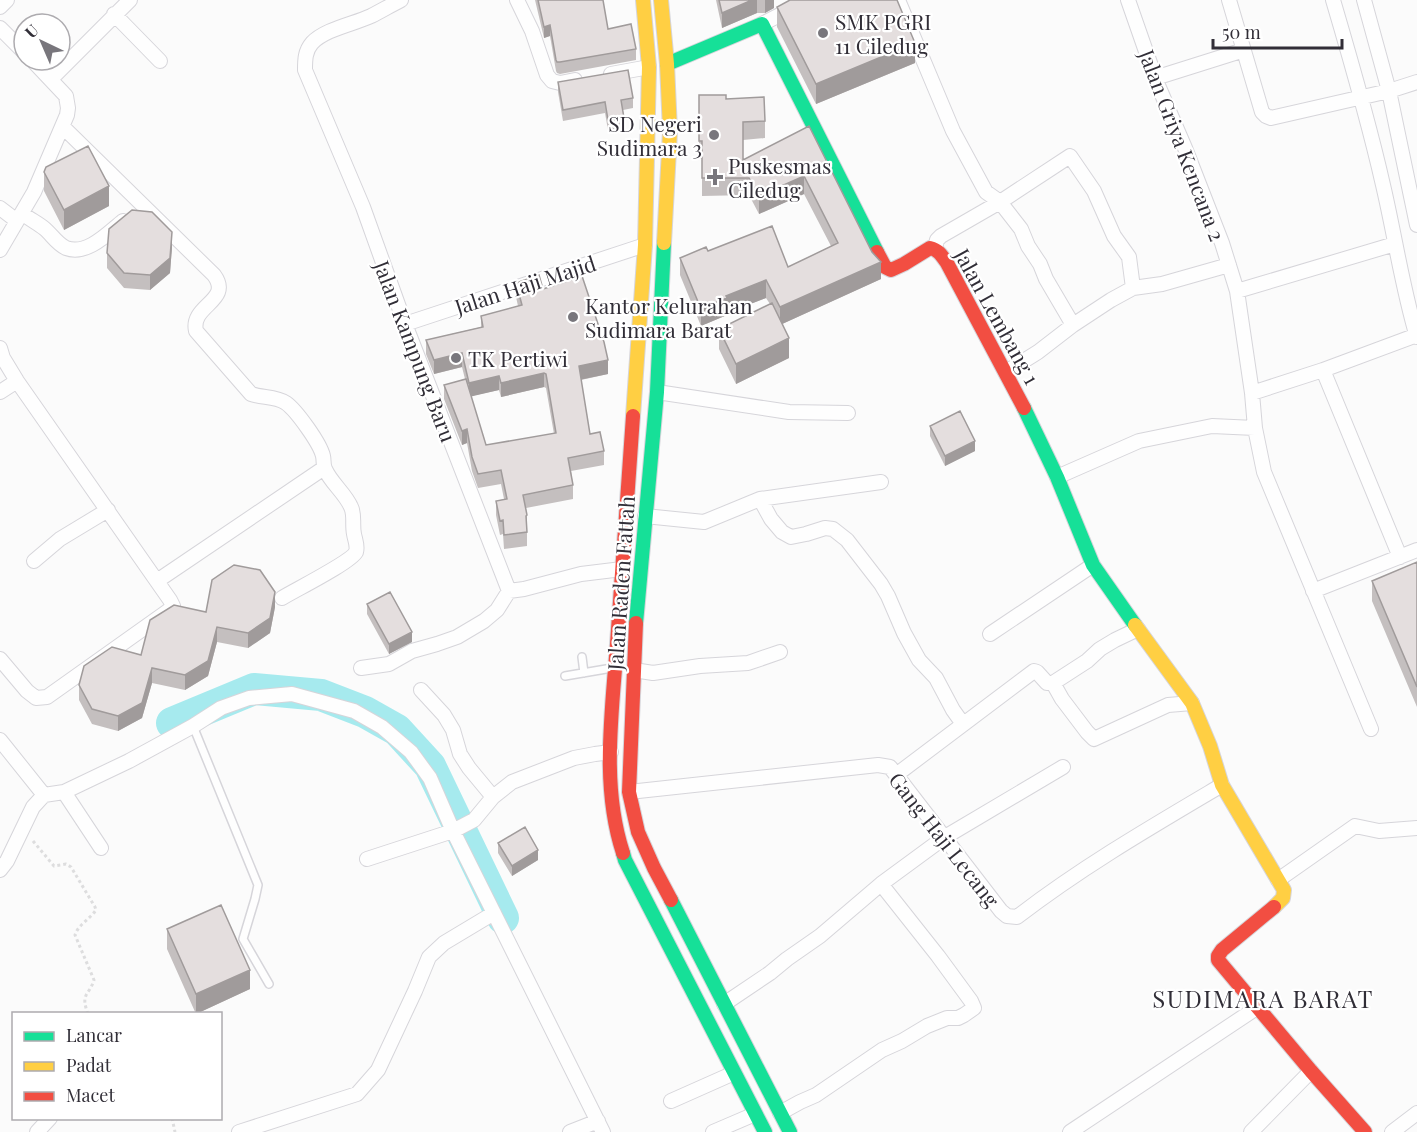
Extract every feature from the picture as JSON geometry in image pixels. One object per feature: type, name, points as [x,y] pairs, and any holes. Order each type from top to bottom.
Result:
[{"type":"main road","name":"Jalan Raden Fattah","points":[[643,0],[649,67],[645,244],[610,732],[611,801],[616,832],[625,860],[765,1132]]},
{"type":"main road","name":"Jalan Raden Fattah","points":[[661,0],[670,131],[657,392],[634,670],[629,792],[638,832],[654,868],[790,1132]]},
{"type":"main road","points":[[667,64],[762,24]]},
{"type":"main road","name":"Jalan Lembang 1","points":[[762,24],[883,264],[891,270],[930,248],[938,251],[946,264],[1006,372],[1057,477],[1093,565],[1192,703],[1210,746],[1222,785],[1278,880]]},
{"type":"main road","points":[[1278,880],[1284,890],[1283,898],[1222,950],[1218,960],[1365,1132]]},
{"type":"street","points":[[0,7],[7,0]]},
{"type":"street","points":[[51,79],[130,0]]},
{"type":"street","name":"Jalan Kampung Baru","points":[[401,0],[371,16],[321,35],[307,51],[305,70],[363,207],[405,324],[509,591]]},
{"type":"street","points":[[517,0],[532,31],[547,75],[552,81],[560,83],[649,67]]},
{"type":"street","points":[[762,24],[810,0]]},
{"type":"street","points":[[898,0],[953,131],[986,192],[1000,202],[1021,229],[1028,246],[1073,325]]},
{"type":"street","name":"Jalan Griya Kencana 2","points":[[1128,0],[1155,78],[1185,148],[1237,291],[1255,428],[1264,472],[1371,729]]},
{"type":"street","points":[[1229,0],[1262,112],[1266,116],[1271,118],[1389,91],[1417,82]]},
{"type":"street","points":[[1252,393],[1417,336],[1361,96],[1333,0]]},
{"type":"street","points":[[1364,0],[1413,179],[1417,225]]},
{"type":"street","points":[[114,14],[160,61]]},
{"type":"street","points":[[0,28],[12,40]]},
{"type":"street","points":[[1155,78],[1244,50]]},
{"type":"street","points":[[0,250],[34,192],[63,127],[68,108],[66,96],[44,72]]},
{"type":"street","points":[[63,127],[214,275],[219,282],[219,290],[196,317],[196,331],[251,394],[285,402],[294,410],[318,444],[323,456],[324,468],[352,508],[352,526],[357,547],[355,554],[282,598]]},
{"type":"street","points":[[935,249],[935,244],[941,236],[1000,202],[1070,156],[1094,191],[1114,236],[1129,257],[1133,288]]},
{"type":"street","points":[[0,208],[45,229],[60,245],[67,249],[74,249],[86,248],[96,243],[144,206]]},
{"type":"street","name":"Jalan Haji Majid","points":[[405,324],[645,244]]},
{"type":"street","points":[[1237,291],[1395,244]]},
{"type":"street","points":[[1006,372],[1038,352],[1073,325],[1133,288],[1162,284],[1229,265]]},
{"type":"street","points":[[0,348],[3,358],[17,381],[157,581],[172,606],[47,698],[36,698],[27,691],[0,659]]},
{"type":"street","points":[[1323,370],[1400,557]]},
{"type":"street","points":[[0,392],[17,381]]},
{"type":"street","points":[[657,392],[789,412],[848,412]]},
{"type":"street","points":[[1057,477],[1139,441],[1212,426],[1255,428]]},
{"type":"street","points":[[157,581],[324,468]]},
{"type":"street","points":[[645,516],[704,522],[760,499],[881,482]]},
{"type":"street","points":[[760,499],[771,519],[782,532],[791,537],[825,528],[833,529],[847,540],[881,584],[919,660],[936,678],[963,724]]},
{"type":"street","points":[[34,561],[60,539],[108,510]]},
{"type":"street","points":[[1313,591],[1417,550]]},
{"type":"street","points":[[990,634],[1093,565]]},
{"type":"street","points":[[361,668],[389,664],[412,651],[458,637],[497,610],[509,591],[581,574],[622,569]]},
{"type":"street","points":[[1053,684],[1087,661],[1100,649],[1138,629]]},
{"type":"street","points":[[634,670],[652,673],[700,666],[747,663],[780,652]]},
{"type":"street","points":[[896,775],[1034,671],[1053,684],[1094,739],[1168,705],[1192,703]]},
{"type":"street","points":[[421,690],[444,715],[453,730],[460,754],[493,797]]},
{"type":"street","points":[[0,870],[7,861],[33,807],[44,795],[64,792],[129,761],[194,726],[221,708],[249,698],[292,694],[354,711],[382,726],[411,752],[430,778],[494,913],[601,1127],[570,1132]]},
{"type":"street","points":[[2,746],[44,795]]},
{"type":"street","points":[[367,859],[456,830],[474,820],[493,797],[512,782],[574,758],[611,752]]},
{"type":"street","name":"Gang Haji Lecang","points":[[629,792],[878,765],[890,767],[1001,911],[1007,916],[1017,917],[1118,846],[1222,785]]},
{"type":"street","points":[[724,1004],[747,990],[820,936],[881,884],[945,837],[1063,767]]},
{"type":"street","points":[[64,792],[101,848]]},
{"type":"street","points":[[1278,880],[1355,826],[1379,831],[1417,828]]},
{"type":"street","points":[[780,1113],[816,1095],[882,1050],[927,1026],[947,1018],[964,1016],[974,1008],[938,956],[881,884]]},
{"type":"street","points":[[239,1132],[357,1094],[378,1070],[416,991],[429,957],[444,943],[494,913]]},
{"type":"street","points":[[1070,1132],[1258,1007]]},
{"type":"street","points":[[1251,1132],[1311,1071]]},
{"type":"street","points":[[671,1101],[734,1073]]},
{"type":"street","points":[[1392,1132],[1417,1113]]},
{"type":"street","points":[[713,1132],[755,1114]]},
{"type":"street","points":[[37,1132],[49,1120]]},
{"type":"lane","points":[[582,657],[584,673]]},
{"type":"lane","points":[[565,676],[615,668]]},
{"type":"lane","points":[[194,726],[258,885],[243,939],[269,984]]},
{"type":"path","points":[[23,827],[54,866],[66,864],[71,867],[95,907],[93,915],[78,928],[75,935],[94,980],[84,998],[87,1012]]},
{"type":"building","points":[[538,0],[603,0],[608,29],[631,24],[636,49],[557,62],[550,25],[544,27]]},
{"type":"building","points":[[719,0],[752,0],[722,13]]},
{"type":"building","points":[[790,0],[897,0],[915,43],[816,84],[777,7]]},
{"type":"building","points":[[628,70],[633,98],[621,100],[624,118],[608,120],[605,102],[563,110],[558,82]]},
{"type":"building","points":[[699,95],[726,95],[726,99],[764,97],[765,121],[743,122],[743,160],[809,126],[872,252],[881,262],[780,307],[766,280],[701,309],[680,258],[706,247],[708,251],[772,226],[788,267],[838,243],[804,176],[759,196],[749,178],[702,178]]},
{"type":"building","points":[[88,146],[109,186],[64,210],[44,172],[46,167]]},
{"type":"building","points":[[132,210],[152,212],[172,232],[170,258],[150,275],[124,273],[107,253],[109,229]]},
{"type":"building","points":[[539,275],[543,289],[582,276],[608,360],[579,366],[590,434],[600,432],[604,451],[568,458],[573,485],[523,495],[527,515],[527,532],[504,535],[503,520],[500,521],[496,501],[507,499],[501,470],[478,474],[467,429],[462,431],[444,385],[466,379],[486,445],[556,433],[546,374],[501,383],[499,376],[469,383],[462,353],[434,360],[426,340],[483,327],[481,316],[522,305],[516,283]]},
{"type":"building","points":[[772,303],[789,338],[736,364],[719,329]]},
{"type":"building","points":[[960,411],[975,441],[945,456],[930,426]]},
{"type":"building","points":[[1417,562],[1417,687],[1372,581]]},
{"type":"building","points":[[234,565],[260,570],[275,592],[270,618],[248,633],[217,627],[208,661],[185,675],[152,668],[142,703],[118,716],[92,709],[79,685],[84,666],[112,647],[141,655],[150,620],[174,605],[206,612],[212,580]]},
{"type":"building","points":[[390,592],[412,632],[389,644],[367,604]]},
{"type":"building","points":[[525,827],[538,850],[512,866],[498,843]]},
{"type":"building","points":[[221,905],[250,970],[196,994],[167,929]]},
{"type":"waterway","points":[[172,723],[254,689],[321,695],[365,712],[397,730],[430,766],[503,918]]},
{"type":"traffic: fast","points":[[667,64],[762,24],[877,252]]},
{"type":"traffic: fast","points":[[636,623],[657,392],[664,243]]},
{"type":"traffic: fast","points":[[1024,408],[1057,477],[1093,565],[1135,625]]},
{"type":"traffic: fast","points":[[623,853],[765,1132]]},
{"type":"traffic: fast","points":[[671,900],[790,1132]]},
{"type":"traffic: slow","points":[[633,416],[645,245],[649,67],[643,0]]},
{"type":"traffic: slow","points":[[661,0],[670,131],[664,243]]},
{"type":"traffic: slow","points":[[1135,625],[1192,703],[1210,746],[1222,785],[1284,890],[1283,898],[1274,907]]},
{"type":"traffic: jam","points":[[877,252],[885,267],[891,270],[930,248],[940,254],[947,263],[1024,408]]},
{"type":"traffic: jam","points":[[623,853],[612,802],[610,749],[633,416]]},
{"type":"traffic: jam","points":[[636,623],[629,792],[638,832],[671,900]]},
{"type":"traffic: jam","points":[[1274,907],[1222,950],[1218,960],[1365,1132]]},
{"type":"place","name":"SMK PGRI 11 Ciledug","points":[[823,33]]},
{"type":"place","name":"SD Negeri Sudimara 3","points":[[714,135]]},
{"type":"place","name":"Puskesmas Ciledug","points":[[715,177]]},
{"type":"place","name":"Kantor Kelurahan Sudimara Barat","points":[[573,317]]},
{"type":"place","name":"TK Pertiwi","points":[[456,358]]},
{"type":"district","name":"SUDIMARA BARAT","points":[[1263,998]]}]
